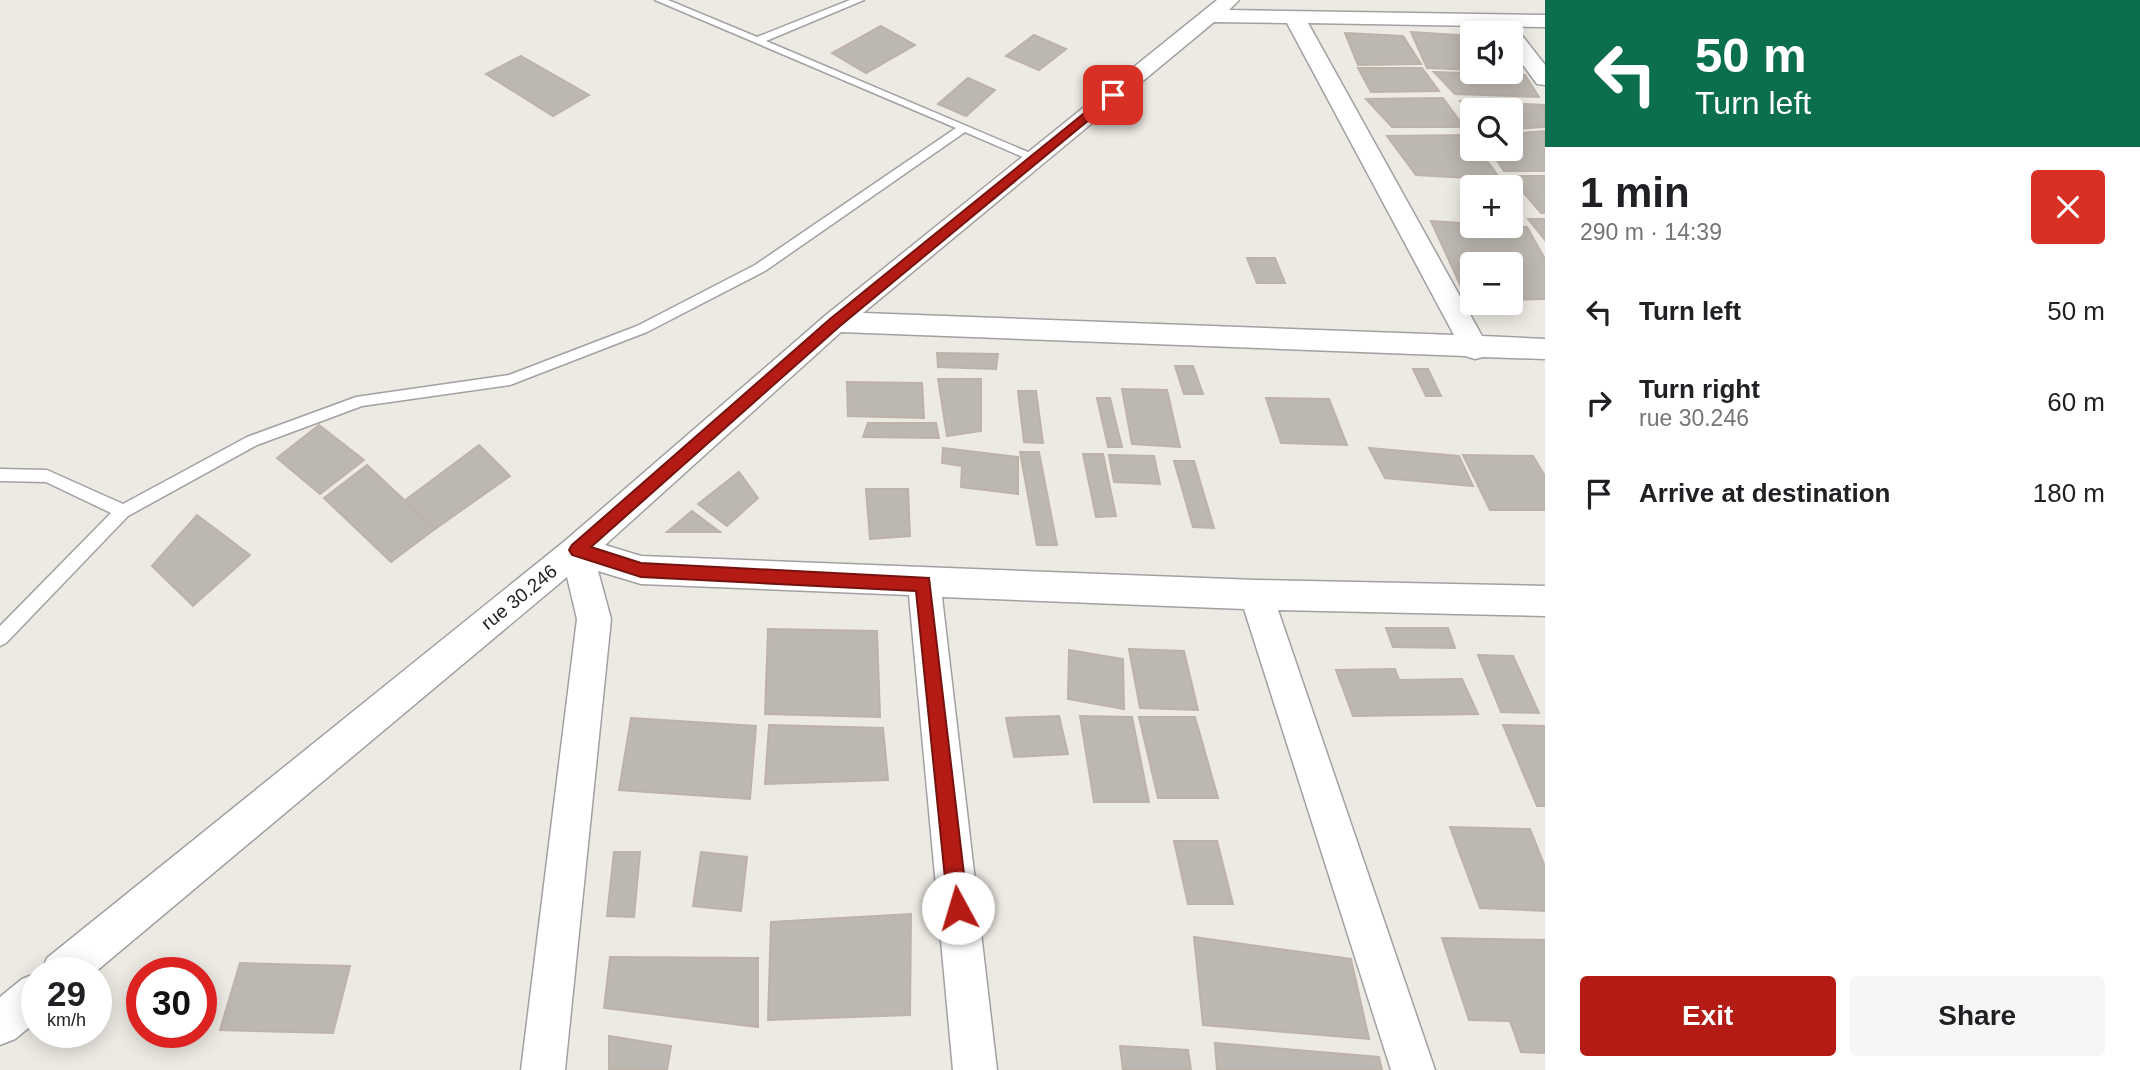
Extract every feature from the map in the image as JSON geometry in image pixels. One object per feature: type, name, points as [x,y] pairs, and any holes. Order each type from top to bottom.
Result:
[{"type":"street","points":[[1486,0],[1501,21]]},
{"type":"street","points":[[1220,8],[1294,17],[1460,26]]},
{"type":"street","name":"rue 30.246","points":[[81,957],[577,550],[835,323],[1220,8]]},
{"type":"street","points":[[1294,17],[1475,349]]},
{"type":"street","points":[[1523,26],[1545,21]]},
{"type":"street","points":[[1523,50],[1545,79]]},
{"type":"street","points":[[835,323],[1475,349],[1545,349]]},
{"type":"street","points":[[577,550],[641,570],[924,584],[1545,601]]},
{"type":"street","points":[[543,1070],[594,619],[577,550]]},
{"type":"street","points":[[924,584],[975,1070]]},
{"type":"street","points":[[1256,595],[1413,1070]]},
{"type":"street","points":[[0,1024],[21,1007]]},
{"type":"lane","points":[[660,0],[1036,158]]},
{"type":"lane","points":[[757,41],[859,0]]},
{"type":"lane","points":[[0,638],[123,511],[251,440],[361,401],[510,380],[642,329],[760,268],[964,128]]},
{"type":"lane","points":[[0,475],[47,476],[123,511]]},
{"type":"building","points":[[881,26],[915,45],[866,73],[832,53]]},
{"type":"building","points":[[1411,32],[1460,35],[1460,69],[1427,68]]},
{"type":"building","points":[[1345,33],[1403,36],[1421,64],[1358,65]]},
{"type":"building","points":[[1034,35],[1066,49],[1039,70],[1006,56]]},
{"type":"building","points":[[521,56],[589,95],[553,116],[486,74]]},
{"type":"building","points":[[1358,68],[1422,68],[1439,91],[1371,92]]},
{"type":"building","points":[[1434,72],[1460,73],[1460,84],[1523,84],[1525,75],[1539,97],[1455,94]]},
{"type":"building","points":[[968,78],[995,90],[966,116],[938,104]]},
{"type":"building","points":[[1443,98],[1460,121],[1460,127],[1392,127],[1366,99]]},
{"type":"building","points":[[1523,104],[1545,105],[1545,127],[1523,128]]},
{"type":"building","points":[[1545,131],[1545,171],[1504,171],[1497,161],[1523,161],[1523,133]]},
{"type":"building","points":[[1460,135],[1460,161],[1487,161],[1497,175],[1460,175],[1460,178],[1416,175],[1387,136]]},
{"type":"building","points":[[1523,176],[1545,176],[1545,213],[1541,213],[1523,192]]},
{"type":"building","points":[[1528,219],[1545,219],[1545,240]]},
{"type":"building","points":[[1431,221],[1460,223],[1460,238],[1523,238],[1523,227],[1527,227],[1545,259],[1545,299],[1523,300],[1523,252],[1460,252],[1460,284]]},
{"type":"building","points":[[1247,258],[1275,258],[1285,283],[1257,283]]},
{"type":"building","points":[[937,353],[998,354],[996,369],[938,367]]},
{"type":"building","points":[[1175,366],[1193,366],[1203,394],[1184,394]]},
{"type":"building","points":[[1413,369],[1428,369],[1441,396],[1426,396]]},
{"type":"building","points":[[938,379],[981,379],[981,431],[947,436]]},
{"type":"building","points":[[847,382],[922,383],[924,418],[848,416]]},
{"type":"building","points":[[1122,389],[1167,390],[1180,447],[1132,444]]},
{"type":"building","points":[[1018,391],[1036,391],[1043,443],[1024,442]]},
{"type":"building","points":[[1097,398],[1110,398],[1122,447],[1108,447]]},
{"type":"building","points":[[1266,398],[1329,399],[1347,445],[1281,443]]},
{"type":"building","points":[[868,423],[936,423],[939,438],[863,437]]},
{"type":"building","points":[[319,425],[364,460],[320,494],[277,458]]},
{"type":"building","points":[[479,445],[510,476],[435,529],[404,501]]},
{"type":"building","points":[[943,448],[1018,457],[1018,494],[961,487],[962,466],[942,463]]},
{"type":"building","points":[[1369,448],[1459,456],[1473,486],[1385,478]]},
{"type":"building","points":[[1020,452],[1039,452],[1057,545],[1037,545]]},
{"type":"building","points":[[1083,454],[1103,454],[1116,516],[1096,517]]},
{"type":"building","points":[[1109,455],[1154,456],[1160,484],[1114,482]]},
{"type":"building","points":[[1463,455],[1533,456],[1545,476],[1545,510],[1490,510]]},
{"type":"building","points":[[1174,461],[1194,461],[1214,528],[1193,527]]},
{"type":"building","points":[[367,465],[435,529],[391,562],[324,498]]},
{"type":"building","points":[[739,472],[758,498],[727,526],[698,504]]},
{"type":"building","points":[[866,489],[908,489],[910,536],[870,539]]},
{"type":"building","points":[[692,511],[720,532],[667,532]]},
{"type":"building","points":[[197,515],[250,555],[193,606],[152,566]]},
{"type":"building","points":[[1386,628],[1448,628],[1455,648],[1393,647]]},
{"type":"building","points":[[768,629],[877,631],[880,717],[765,714]]},
{"type":"building","points":[[1129,649],[1184,651],[1198,710],[1140,708]]},
{"type":"building","points":[[1069,650],[1123,659],[1124,709],[1068,699]]},
{"type":"building","points":[[1478,655],[1513,656],[1539,713],[1501,712]]},
{"type":"building","points":[[1395,669],[1399,680],[1462,679],[1478,714],[1353,716],[1336,670]]},
{"type":"building","points":[[1059,716],[1068,754],[1014,757],[1006,718]]},
{"type":"building","points":[[1080,716],[1132,717],[1149,802],[1094,802]]},
{"type":"building","points":[[1139,717],[1195,717],[1218,798],[1158,798]]},
{"type":"building","points":[[631,718],[756,726],[750,799],[619,790]]},
{"type":"building","points":[[769,725],[883,728],[888,780],[765,784]]},
{"type":"building","points":[[1503,725],[1545,726],[1545,806],[1537,806]]},
{"type":"building","points":[[1450,827],[1530,829],[1545,867],[1545,911],[1480,908]]},
{"type":"building","points":[[1174,841],[1217,841],[1233,904],[1188,904]]},
{"type":"building","points":[[614,852],[640,852],[634,917],[607,916]]},
{"type":"building","points":[[701,852],[747,857],[741,911],[693,906]]},
{"type":"building","points":[[911,914],[910,1015],[768,1020],[771,922]]},
{"type":"building","points":[[1194,937],[1351,959],[1369,1039],[1203,1025]]},
{"type":"building","points":[[1442,938],[1545,940],[1545,1053],[1521,1052],[1510,1021],[1469,1020]]},
{"type":"building","points":[[610,957],[758,958],[758,1027],[604,1008]]},
{"type":"building","points":[[240,963],[350,966],[333,1033],[220,1030]]},
{"type":"building","points":[[609,1036],[671,1046],[667,1070],[609,1069]]},
{"type":"building","points":[[1215,1043],[1379,1057],[1382,1070],[1217,1070]]},
{"type":"building","points":[[1120,1046],[1188,1050],[1191,1070],[1123,1070]]},
{"type":"route","points":[[958,908],[924,584],[641,570],[577,550],[835,323],[1113,95]]}]
